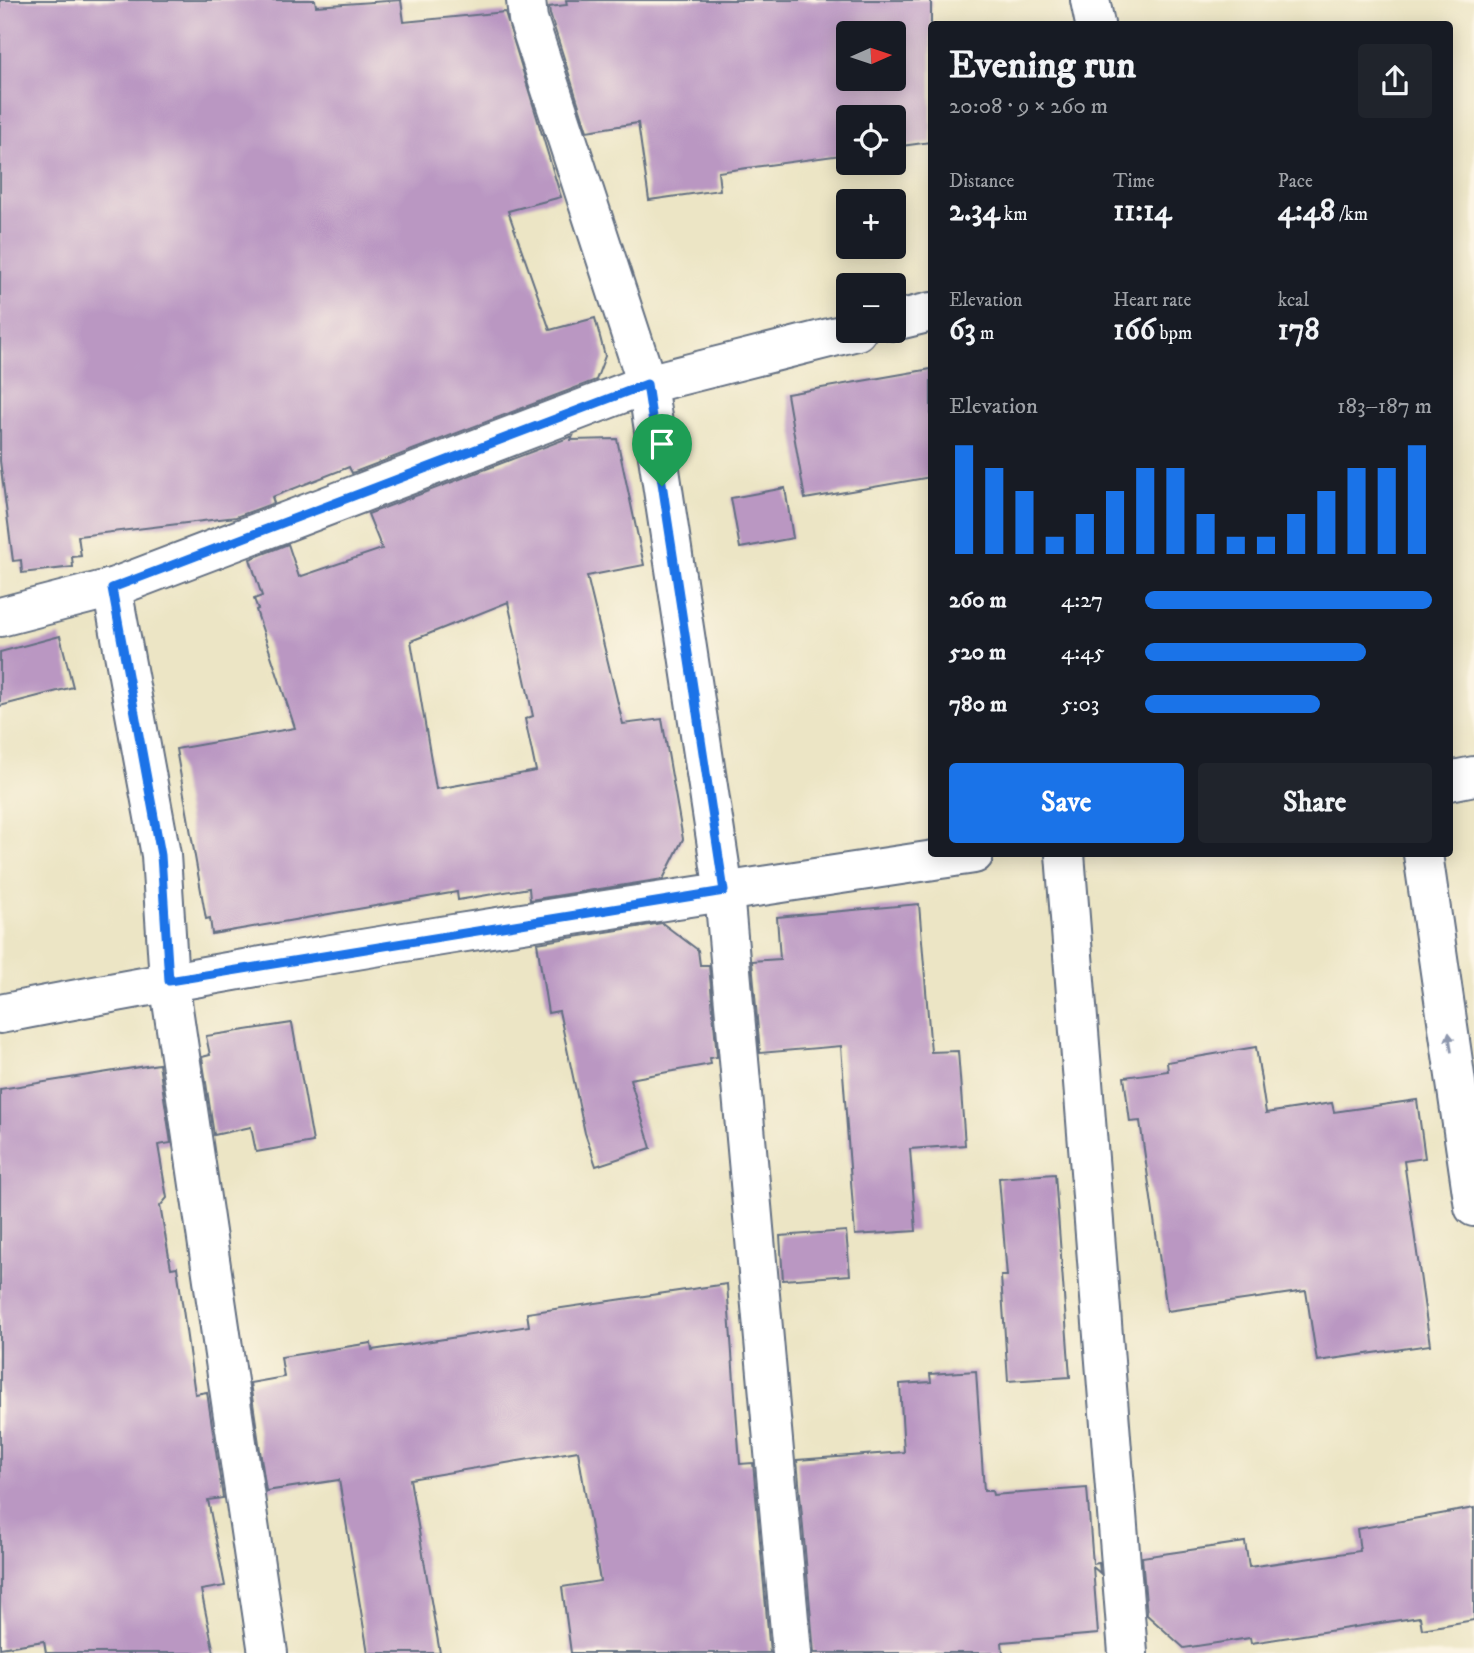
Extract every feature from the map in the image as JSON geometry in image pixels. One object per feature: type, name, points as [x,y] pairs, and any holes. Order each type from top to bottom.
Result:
[{"type":"street","points":[[526,0],[528,19],[647,384],[724,891],[792,1653]]},
{"type":"street","points":[[1090,0],[1094,21]]},
{"type":"street","points":[[906,318],[928,313]]},
{"type":"street","points":[[0,617],[112,588],[647,384],[836,336]]},
{"type":"street","points":[[112,588],[161,855],[169,981],[268,1653]]},
{"type":"street","points":[[1453,780],[1474,776]]},
{"type":"street","points":[[0,1014],[169,981],[724,891],[954,857]]},
{"type":"street","points":[[1065,857],[1128,1653]]},
{"type":"street","points":[[1423,857],[1474,1207]]},
{"type":"building","points":[[0,0],[315,0],[316,6],[401,0],[404,22],[505,12],[561,197],[508,211],[550,330],[595,318],[605,356],[596,380],[352,473],[349,467],[272,497],[274,503],[236,517],[78,536],[81,556],[72,557],[73,567],[22,573],[21,560],[13,561],[0,461]]},
{"type":"building","points":[[566,0],[931,0],[931,21],[928,21],[928,142],[906,145],[906,105],[836,105],[836,156],[718,172],[720,190],[649,200],[638,123],[587,131],[549,7],[567,5]]},
{"type":"building","points":[[928,370],[928,478],[805,499],[787,394]]},
{"type":"building","points":[[573,436],[571,440],[617,439],[644,565],[587,576],[623,724],[662,719],[683,839],[663,879],[530,900],[529,888],[458,900],[457,892],[212,934],[210,918],[206,919],[176,749],[295,728],[256,610],[258,609],[254,599],[262,596],[250,559],[288,544],[299,577],[382,549],[368,514]],"holes":[[[508,602],[533,716],[525,719],[536,771],[436,789],[411,641]]]},
{"type":"building","points":[[785,488],[793,538],[740,548],[731,498]]},
{"type":"building","points":[[60,636],[73,687],[0,706],[0,652]]},
{"type":"building","points":[[919,904],[931,1052],[958,1051],[965,1145],[910,1149],[916,1231],[855,1235],[841,1046],[760,1053],[752,961],[780,959],[777,917]]},
{"type":"building","points":[[662,923],[698,950],[700,965],[709,965],[717,1057],[710,1058],[711,1064],[630,1079],[651,1148],[596,1166],[585,1133],[559,1011],[548,1013],[537,943]]},
{"type":"building","points":[[292,1023],[313,1142],[256,1152],[251,1127],[214,1135],[202,1057],[210,1055],[206,1036]]},
{"type":"building","points":[[1256,1047],[1266,1113],[1332,1103],[1334,1112],[1417,1100],[1425,1158],[1404,1161],[1430,1345],[1317,1361],[1306,1291],[1167,1311],[1140,1121],[1130,1122],[1124,1077],[1168,1071],[1167,1062]]},
{"type":"building","points":[[159,1064],[171,1143],[158,1145],[167,1198],[160,1206],[171,1268],[177,1267],[195,1394],[207,1392],[223,1498],[208,1500],[225,1586],[201,1590],[214,1653],[46,1653],[44,1641],[0,1648],[0,1089]]},
{"type":"building","points":[[1055,1174],[1070,1377],[1008,1381],[1001,1276],[1007,1276],[999,1178]]},
{"type":"building","points":[[846,1231],[850,1275],[783,1280],[780,1236]]},
{"type":"building","points":[[727,1284],[740,1464],[753,1463],[770,1653],[571,1653],[562,1587],[600,1581],[578,1451],[410,1479],[440,1653],[368,1653],[339,1480],[266,1491],[250,1383],[284,1377],[281,1357],[371,1343],[372,1350],[529,1326],[527,1313]]},
{"type":"building","points":[[976,1371],[984,1491],[992,1491],[993,1495],[1087,1488],[1093,1564],[1099,1563],[1100,1573],[1093,1567],[1098,1634],[1002,1642],[1003,1653],[814,1653],[797,1460],[904,1452],[900,1384],[931,1382],[930,1374]]},
{"type":"building","points":[[1474,1508],[1474,1620],[1422,1629],[1420,1617],[1251,1643],[1250,1638],[1184,1648],[1147,1615],[1142,1557],[1245,1542],[1249,1567],[1360,1551],[1357,1529]]},
{"type":"route","points":[[647,384],[662,486],[724,891],[169,981],[161,855],[112,588],[647,384]]}]
